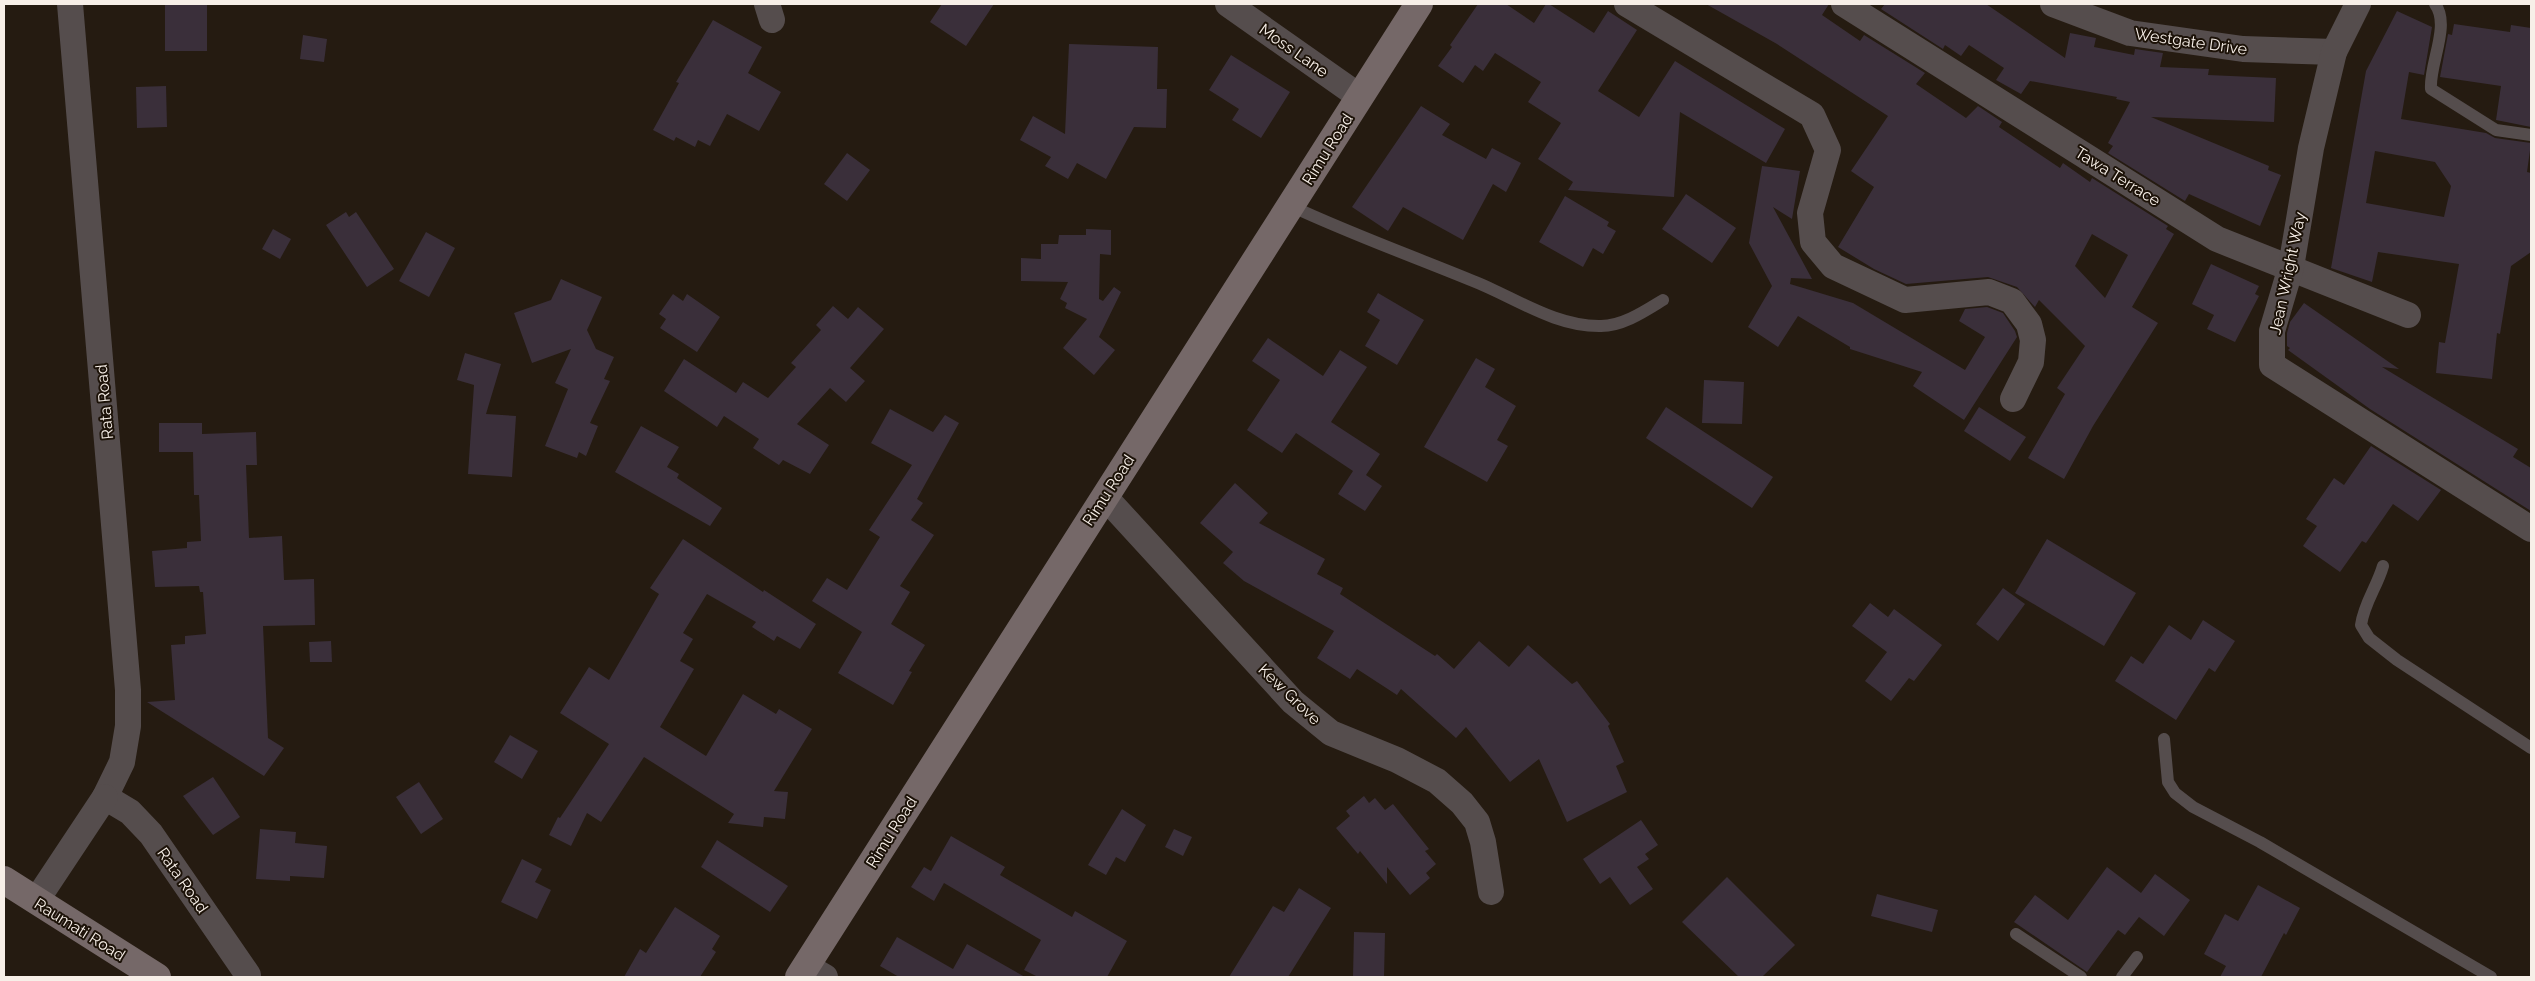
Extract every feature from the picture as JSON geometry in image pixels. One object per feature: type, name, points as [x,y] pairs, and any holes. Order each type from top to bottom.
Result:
[{"type":"main road","name":"Rimu Road","points":[[810,973],[1105,497],[1419,4]]},
{"type":"main road","name":"Raumati Road","points":[[4,880],[157,977]]},
{"type":"street","name":"Rata Road","points":[[36,901],[105,797],[122,762],[128,726],[128,690],[70,4]]},
{"type":"street","name":"Moss Lane","points":[[1228,4],[1360,97]]},
{"type":"street","points":[[1627,4],[1812,114],[1828,150],[1810,214],[1813,242],[1833,266],[1905,300],[1989,292],[2012,301],[2029,324],[2033,340],[2031,362],[2013,399]]},
{"type":"street","name":"Tawa Terrace","points":[[1844,4],[2217,238],[2408,315]]},
{"type":"street","name":"Westgate Drive","points":[[2054,4],[2130,33],[2243,49],[2334,52]]},
{"type":"street","name":"Jean Wright Way","points":[[2358,4],[2334,52],[2311,148],[2291,267],[2272,331],[2272,365],[2531,529]]},
{"type":"street","name":"Kew Grove","points":[[1105,497],[1293,702],[1331,733],[1397,760],[1437,781],[1462,803],[1477,822],[1483,842],[1491,892]]},
{"type":"street","name":"Rata Road","points":[[105,797],[130,812],[151,834],[248,975]]},
{"type":"lane","points":[[2435,4],[2440,10],[2439,40],[2430,75],[2430,88],[2496,130],[2531,135]]},
{"type":"lane","points":[[1291,206],[1386,248],[1500,292],[1561,321],[1602,326],[1634,317],[1663,300]]},
{"type":"lane","points":[[2383,566],[2378,584],[2363,611],[2361,625],[2369,638],[2397,660],[2531,748]]},
{"type":"lane","points":[[2164,738],[2168,782],[2175,793],[2193,807],[2260,842],[2491,977]]},
{"type":"lane","points":[[2016,934],[2081,977]]},
{"type":"lane","points":[[2122,977],[2138,957]]},
{"type":"building","points":[[165,4],[207,4],[207,51],[165,51]]},
{"type":"building","points":[[942,4],[994,4],[966,46],[930,22]]},
{"type":"building","points":[[1478,4],[1506,4],[1534,23],[1546,4],[1549,4],[1594,33],[1608,11],[1637,30],[1598,91],[1639,117],[1675,61],[1785,129],[1766,163],[1680,112],[1674,197],[1568,190],[1573,182],[1538,159],[1561,123],[1528,102],[1541,82],[1495,53],[1483,71],[1475,65],[1463,83],[1438,66]]},
{"type":"building","points":[[1706,4],[1829,4],[1822,15],[1860,41],[1864,35],[1925,73],[1916,84],[1966,118],[1978,106],[2002,122],[1999,127],[2060,168],[2063,163],[2090,182],[2092,178],[2168,226],[2166,229],[2174,234],[2132,307],[2158,323],[2093,426],[2064,479],[2028,458],[2065,394],[2057,388],[2085,346],[2039,300],[2035,307],[2017,287],[1988,277],[1906,284],[1874,269],[1838,247],[1874,187],[1851,171],[1888,116],[1777,44]],"holes":[[[2092,234],[2128,255],[2105,298],[2075,266]]]},
{"type":"building","points":[[1885,4],[1986,4],[2065,58],[2070,33],[2096,38],[2094,47],[2134,55],[2135,49],[2163,53],[2160,67],[2209,69],[2208,75],[2276,78],[2274,122],[2151,117],[2269,166],[2268,170],[2281,175],[2260,226],[2189,194],[2185,201],[2108,153],[2113,146],[2108,143],[2130,102],[2116,99],[2117,97],[2030,81],[2021,94],[1996,80],[2004,68],[1969,45],[1961,56],[1945,45],[1943,49],[1881,9]]},
{"type":"building","points":[[2397,11],[2432,27],[2424,75],[2409,72],[2401,119],[2486,133],[2495,138],[2531,143],[2527,172],[2531,173],[2531,252],[2511,266],[2500,334],[2497,333],[2492,379],[2436,373],[2439,342],[2445,343],[2459,264],[2378,252],[2372,282],[2331,268],[2366,71]],"holes":[[[2375,151],[2435,162],[2451,186],[2444,217],[2366,203]]]},
{"type":"building","points":[[713,20],[762,47],[748,73],[781,92],[759,131],[727,114],[710,146],[698,140],[695,147],[676,137],[674,141],[653,130],[679,83],[676,82]]},
{"type":"building","points":[[2454,24],[2510,32],[2511,25],[2531,28],[2531,127],[2496,120],[2501,86],[2440,77],[2448,34],[2452,35]]},
{"type":"building","points":[[303,35],[327,39],[324,62],[300,59]]},
{"type":"building","points":[[1069,44],[1158,47],[1157,89],[1167,89],[1166,128],[1134,127],[1106,179],[1077,163],[1068,179],[1045,166],[1051,157],[1020,140],[1033,116],[1065,134]]},
{"type":"building","points":[[1231,55],[1290,92],[1261,138],[1232,120],[1239,109],[1209,90]]},
{"type":"building","points":[[166,86],[167,127],[137,128],[136,87]]},
{"type":"building","points":[[1421,106],[1450,124],[1442,135],[1486,159],[1492,148],[1521,163],[1506,192],[1493,184],[1463,240],[1403,207],[1388,231],[1352,207]]},
{"type":"building","points":[[847,153],[870,170],[847,201],[824,184]]},
{"type":"building","points":[[1762,166],[1800,171],[1792,219],[1773,207],[1812,279],[1791,278],[1790,284],[1853,303],[1965,370],[1985,337],[1959,321],[1965,309],[1987,307],[2003,313],[2017,337],[1964,420],[1913,386],[1922,372],[1850,349],[1850,347],[1798,316],[1778,347],[1748,327],[1772,286],[1749,243]]},
{"type":"building","points":[[1686,194],[1736,228],[1712,263],[1662,229]]},
{"type":"building","points":[[1565,196],[1609,222],[1607,226],[1616,231],[1603,254],[1593,248],[1583,267],[1539,242]]},
{"type":"building","points":[[346,212],[349,217],[356,212],[394,269],[367,287],[326,225]]},
{"type":"building","points":[[273,229],[291,239],[280,259],[262,249]]},
{"type":"building","points":[[1086,229],[1111,230],[1111,255],[1100,254],[1099,299],[1103,301],[1114,287],[1121,292],[1099,337],[1115,350],[1094,375],[1063,348],[1087,319],[1065,308],[1067,303],[1060,299],[1068,282],[1021,281],[1021,258],[1041,259],[1041,244],[1058,244],[1059,235],[1086,235]]},
{"type":"building","points":[[426,232],[455,248],[429,297],[399,281]]},
{"type":"building","points":[[2211,264],[2259,286],[2255,294],[2259,296],[2235,342],[2207,329],[2214,315],[2192,304]]},
{"type":"building","points":[[561,279],[602,297],[587,330],[596,349],[614,357],[604,379],[610,381],[590,423],[598,426],[586,456],[579,452],[577,458],[545,446],[568,389],[555,383],[571,349],[532,363],[514,313],[551,300]]},
{"type":"building","points":[[1378,293],[1424,320],[1397,365],[1365,346],[1380,320],[1367,312]]},
{"type":"building","points":[[673,294],[683,301],[687,294],[720,317],[697,352],[660,328],[666,319],[659,314]]},
{"type":"building","points":[[2304,303],[2399,369],[2382,367],[2518,449],[2513,457],[2531,468],[2531,511],[2370,409],[2288,350],[2290,348],[2287,346],[2287,333],[2290,322]]},
{"type":"building","points":[[833,306],[848,319],[858,307],[884,329],[850,368],[865,381],[846,402],[830,388],[797,424],[829,445],[810,474],[783,460],[779,465],[753,448],[759,439],[724,416],[717,427],[664,391],[684,359],[736,393],[743,382],[768,398],[796,367],[791,363],[821,330],[816,325]]},
{"type":"building","points":[[1268,338],[1323,376],[1340,350],[1367,367],[1331,422],[1380,454],[1366,475],[1382,486],[1365,511],[1338,494],[1353,471],[1296,433],[1282,453],[1247,430],[1280,380],[1252,361]]},
{"type":"building","points":[[465,353],[501,364],[486,414],[516,416],[512,477],[468,474],[474,385],[457,380]]},
{"type":"building","points":[[1476,358],[1495,369],[1485,387],[1516,406],[1497,440],[1508,446],[1487,482],[1424,447]]},
{"type":"building","points":[[1704,380],[1744,382],[1742,424],[1702,423]]},
{"type":"building","points":[[1666,407],[1773,477],[1752,508],[1646,438]]},
{"type":"building","points":[[1979,407],[2026,437],[2010,461],[1964,431]]},
{"type":"building","points":[[890,409],[933,432],[945,415],[959,423],[917,499],[923,503],[911,520],[934,535],[900,586],[910,592],[891,624],[925,645],[909,671],[912,672],[893,705],[838,673],[862,632],[812,601],[827,578],[847,590],[880,537],[869,530],[912,465],[871,443]]},
{"type":"building","points":[[159,423],[202,423],[202,434],[256,432],[257,465],[246,465],[249,538],[282,536],[284,580],[314,579],[315,625],[263,626],[268,738],[284,748],[264,776],[147,702],[175,700],[171,645],[185,644],[185,636],[206,634],[203,592],[200,592],[199,586],[155,587],[152,551],[187,548],[187,542],[201,541],[199,495],[194,495],[193,452],[159,452]]},
{"type":"building","points":[[641,426],[679,447],[667,467],[679,474],[677,478],[722,508],[710,526],[615,472]]},
{"type":"building","points":[[2371,446],[2441,490],[2418,521],[2393,504],[2366,543],[2362,541],[2340,572],[2303,546],[2317,526],[2306,519],[2334,478],[2344,485]]},
{"type":"building","points":[[1235,483],[1268,513],[1259,523],[1325,559],[1317,574],[1343,588],[1340,594],[1435,656],[1437,654],[1454,669],[1479,641],[1509,667],[1528,645],[1572,684],[1577,681],[1610,724],[1608,726],[1624,762],[1616,766],[1627,792],[1567,822],[1539,759],[1510,782],[1466,727],[1456,738],[1401,689],[1397,695],[1357,669],[1350,679],[1317,658],[1334,631],[1244,581],[1223,563],[1233,552],[1200,523]]},
{"type":"building","points":[[683,539],[763,592],[764,590],[816,624],[800,649],[777,636],[774,641],[752,627],[756,622],[707,594],[683,633],[693,639],[680,661],[694,669],[660,727],[706,756],[743,694],[776,714],[779,709],[812,729],[774,791],[788,792],[785,819],[764,817],[763,827],[728,823],[734,814],[644,757],[601,822],[587,813],[571,846],[549,835],[558,817],[560,818],[609,744],[560,713],[589,667],[609,680],[659,594],[650,588]]},
{"type":"building","points":[[2047,539],[2136,593],[2104,646],[2015,593]]},
{"type":"building","points":[[2003,588],[2025,604],[1998,641],[1976,624]]},
{"type":"building","points":[[1870,603],[1888,617],[1894,609],[1942,645],[1914,681],[1909,678],[1891,701],[1865,681],[1887,652],[1852,626]]},
{"type":"building","points":[[2203,620],[2235,641],[2215,672],[2209,668],[2176,720],[2115,681],[2131,656],[2143,664],[2169,625],[2191,640]]},
{"type":"building","points":[[331,641],[332,662],[310,662],[309,642]]},
{"type":"building","points":[[510,735],[538,751],[522,779],[494,762]]},
{"type":"building","points":[[213,777],[240,817],[213,835],[183,796]]},
{"type":"building","points":[[419,782],[443,819],[421,834],[396,797]]},
{"type":"building","points":[[1364,796],[1369,803],[1375,798],[1385,810],[1393,804],[1429,849],[1425,851],[1436,864],[1426,873],[1430,878],[1410,895],[1387,867],[1387,884],[1360,851],[1358,854],[1336,828],[1350,816],[1346,811]]},
{"type":"building","points":[[1122,809],[1146,825],[1125,862],[1116,857],[1106,875],[1088,865]]},
{"type":"building","points":[[1641,820],[1658,845],[1645,854],[1649,859],[1637,867],[1653,889],[1630,905],[1610,877],[1600,884],[1583,859]]},
{"type":"building","points":[[260,829],[296,832],[295,843],[327,846],[324,878],[290,876],[290,881],[256,879]]},
{"type":"building","points":[[1174,829],[1192,837],[1183,856],[1165,847]]},
{"type":"building","points":[[951,836],[1005,867],[1000,875],[1072,917],[1075,911],[1127,941],[1107,977],[1038,977],[1024,970],[1041,940],[944,883],[934,901],[911,887],[924,867],[931,871]]},
{"type":"building","points":[[717,840],[788,886],[770,912],[701,867]]},
{"type":"building","points":[[522,859],[542,869],[535,882],[551,890],[537,919],[501,902]]},
{"type":"building","points":[[2107,867],[2141,893],[2155,874],[2190,900],[2164,936],[2139,917],[2125,935],[2118,930],[2087,972],[2014,922],[2035,895],[2068,920]]},
{"type":"building","points":[[1727,877],[1795,945],[1762,977],[1739,977],[1682,922]]},
{"type":"building","points":[[2258,885],[2300,908],[2286,935],[2284,933],[2261,977],[2220,977],[2226,966],[2204,954],[2225,914],[2238,921]]},
{"type":"building","points":[[1299,888],[1331,908],[1288,977],[1229,977],[1273,906],[1284,912]]},
{"type":"building","points":[[1877,894],[1938,910],[1932,932],[1871,916]]},
{"type":"building","points":[[675,907],[720,936],[712,949],[716,952],[700,977],[624,977],[640,949],[646,953]]},
{"type":"building","points":[[1354,932],[1385,933],[1384,977],[1353,977]]},
{"type":"building","points":[[897,937],[953,969],[967,944],[1025,977],[899,977],[880,966]]}]
